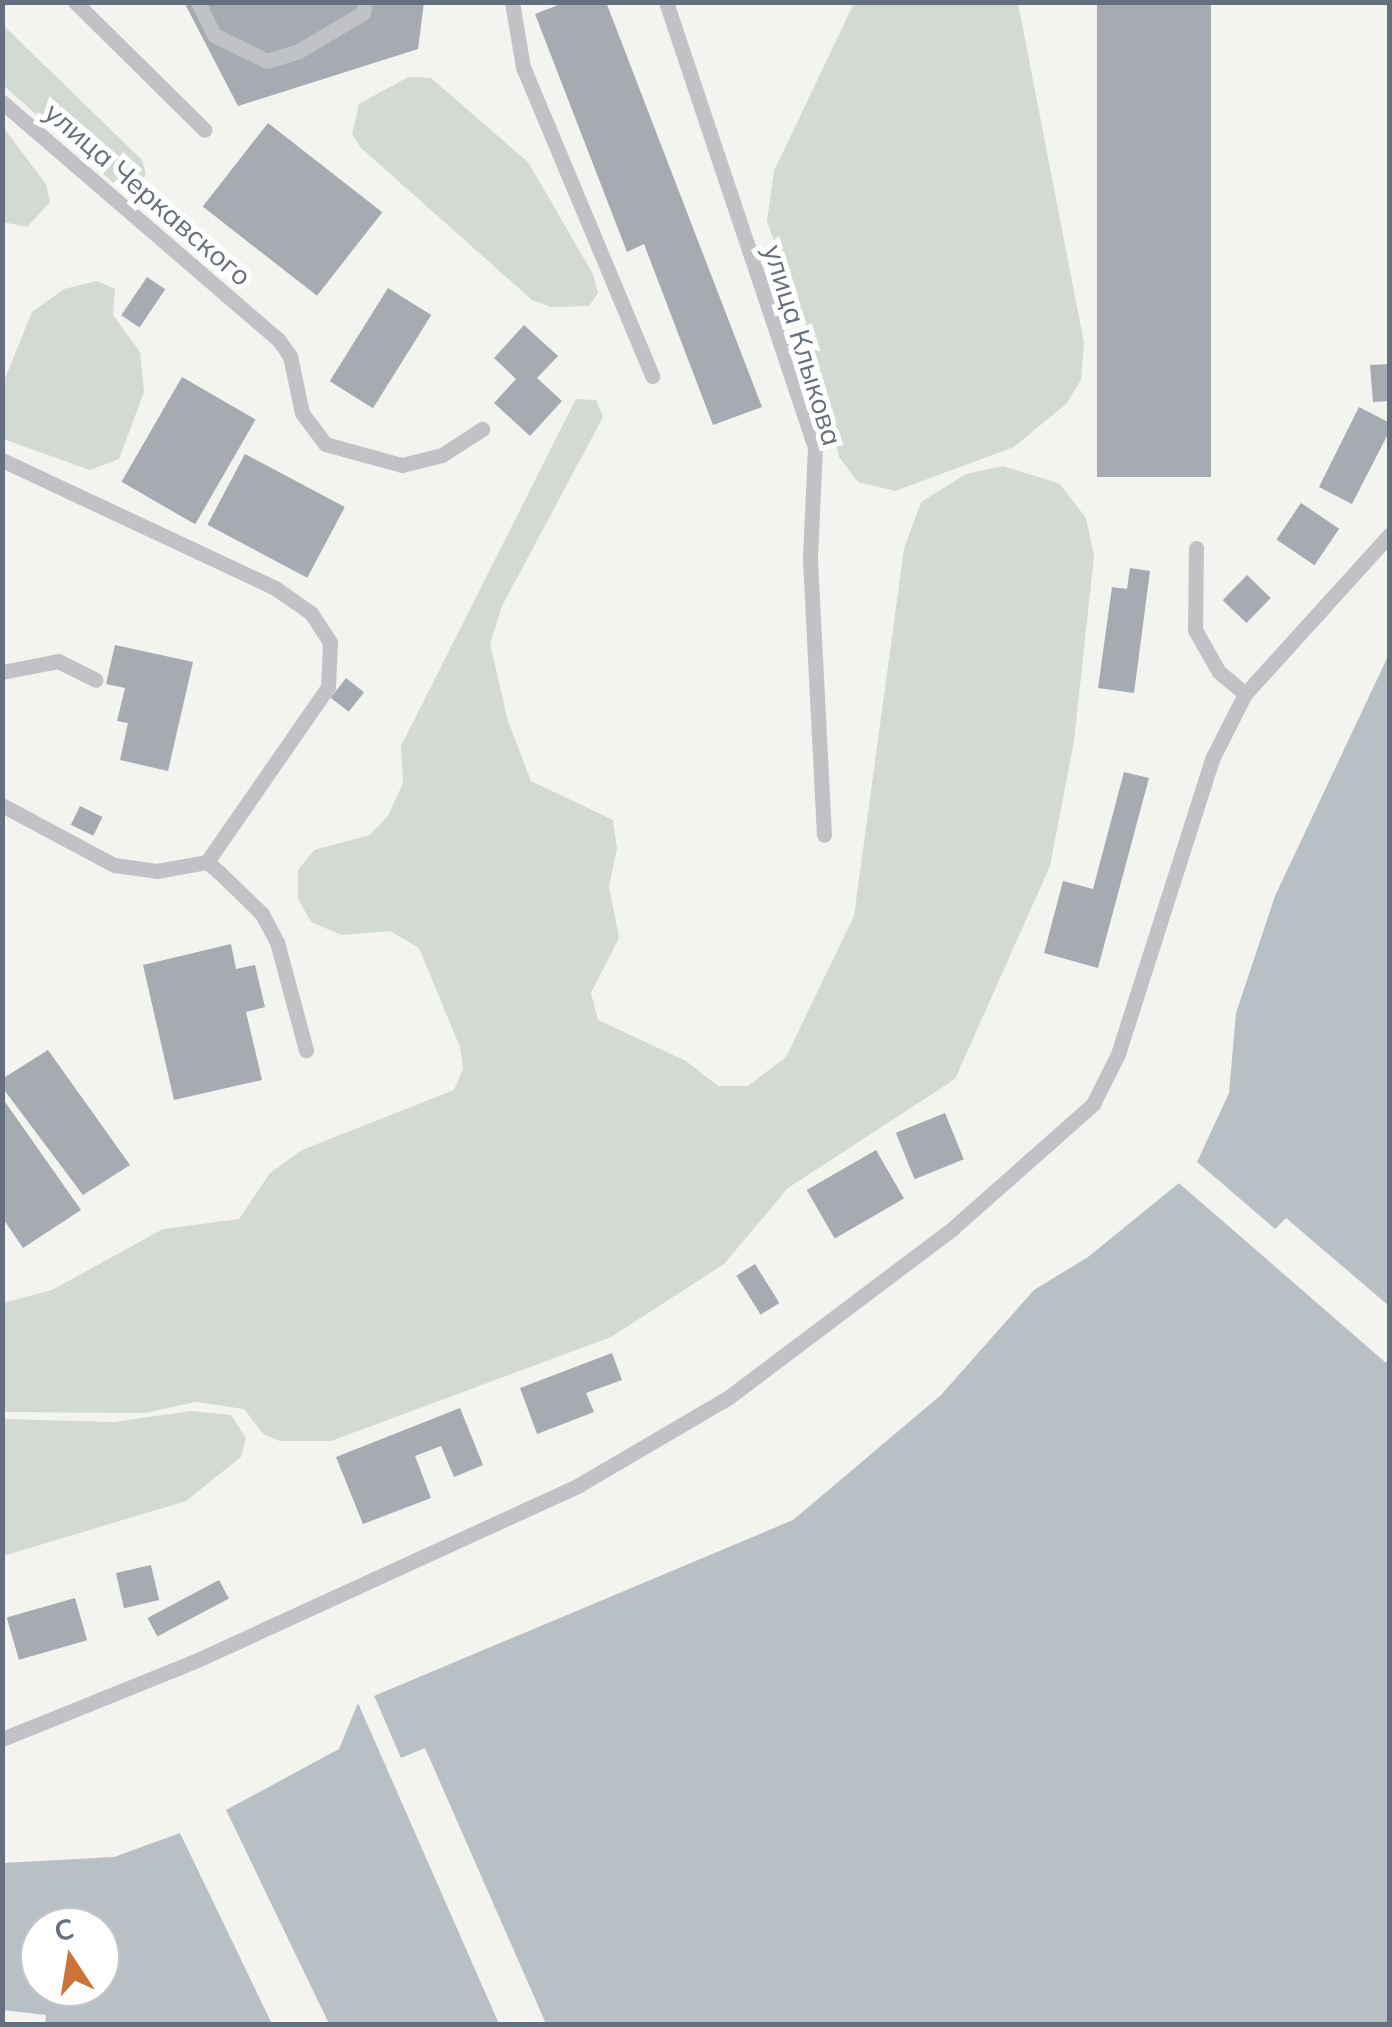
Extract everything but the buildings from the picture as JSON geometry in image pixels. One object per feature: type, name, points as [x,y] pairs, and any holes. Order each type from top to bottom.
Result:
[{"type":"lane","points":[[75,2],[205,130]]},
{"type":"lane","points":[[198,2],[214,34],[239,52],[268,60],[297,52],[363,14],[365,2]]},
{"type":"lane","points":[[512,2],[523,67],[652,376]]},
{"type":"lane","name":"улица Клыкова","points":[[666,2],[816,448],[810,559],[824,835]]},
{"type":"lane","name":"улица Черкавского","points":[[2,102],[260,325],[290,356],[302,412],[325,444],[402,466],[442,455],[482,428]]},
{"type":"lane","points":[[2,460],[276,588],[311,612],[330,642],[328,686],[206,862],[157,871],[114,866],[2,805]]},
{"type":"lane","points":[[2,1739],[193,1662],[578,1485],[730,1397],[953,1228],[1093,1104],[1118,1054],[1206,774],[1245,694],[1390,534]]},
{"type":"lane","points":[[1196,548],[1195,630],[1218,672],[1245,694]]},
{"type":"lane","points":[[2,672],[37,660],[58,662],[96,680]]},
{"type":"lane","points":[[206,862],[243,891],[278,942],[306,1050]]},
{"type":"shaded area","points":[[854,3],[1018,3],[1084,343],[1081,380],[1067,403],[1014,447],[895,491],[858,482],[839,457],[821,375],[767,221],[774,171]]},
{"type":"shaded area","points":[[2,24],[142,160],[146,174],[136,187],[117,186],[3,85]]},
{"type":"shaded area","points":[[408,77],[431,78],[528,162],[593,274],[598,293],[589,306],[551,307],[532,300],[360,147],[352,134],[359,104]]},
{"type":"shaded area","points":[[3,127],[46,184],[50,202],[27,227],[3,222]]},
{"type":"shaded area","points":[[97,281],[115,289],[113,315],[140,352],[144,392],[119,459],[90,470],[3,439],[2,386],[32,312],[64,289]]},
{"type":"shaded area","points":[[576,399],[596,400],[603,417],[502,606],[490,644],[508,721],[531,781],[613,820],[617,849],[609,886],[619,938],[591,993],[598,1020],[686,1061],[718,1086],[748,1086],[786,1057],[854,916],[904,549],[921,502],[966,474],[1003,466],[1060,484],[1086,518],[1094,556],[1074,741],[1050,866],[955,1079],[788,1188],[724,1264],[611,1337],[331,1441],[280,1441],[263,1434],[244,1409],[196,1402],[145,1413],[3,1412],[3,1303],[52,1290],[163,1229],[239,1219],[270,1173],[302,1150],[454,1090],[463,1069],[460,1047],[419,948],[390,931],[342,935],[311,922],[298,899],[298,870],[314,850],[370,835],[388,816],[403,783],[401,746]]},
{"type":"shaded area","points":[[1389,654],[1389,1306],[1286,1218],[1276,1230],[1197,1162],[1229,1093],[1236,1013],[1275,896]]},
{"type":"shaded area","points":[[1179,1183],[1389,1364],[1389,2024],[546,2024],[425,1749],[401,1759],[374,1696],[793,1520],[941,1395],[1034,1290],[1088,1257]]},
{"type":"shaded area","points":[[191,1411],[231,1415],[246,1438],[241,1457],[186,1501],[3,1556],[3,1419],[114,1422]]},
{"type":"shaded area","points":[[358,1703],[499,2024],[329,2024],[226,1810],[339,1749]]},
{"type":"shaded area","points":[[180,1833],[272,2024],[45,2024],[46,2015],[3,2010],[3,1863],[114,1857]]},
{"type":"pier","points":[[1197,1162],[1275,1229],[1286,1218],[1390,1311],[1287,1225],[1273,1234]]},
{"type":"pier","points":[[1182,1179],[1389,1359],[1386,1363],[1179,1183]]},
{"type":"pier","points":[[374,1696],[401,1758],[425,1748],[546,2024],[422,1755],[397,1762]]},
{"type":"pier","points":[[363,1701],[504,2022],[504,2024],[358,1703]]},
{"type":"pier","points":[[226,1810],[282,1927],[329,2024],[310,1997]]},
{"type":"pier","points":[[184,1830],[276,2022],[277,2024],[180,1833]]}]
